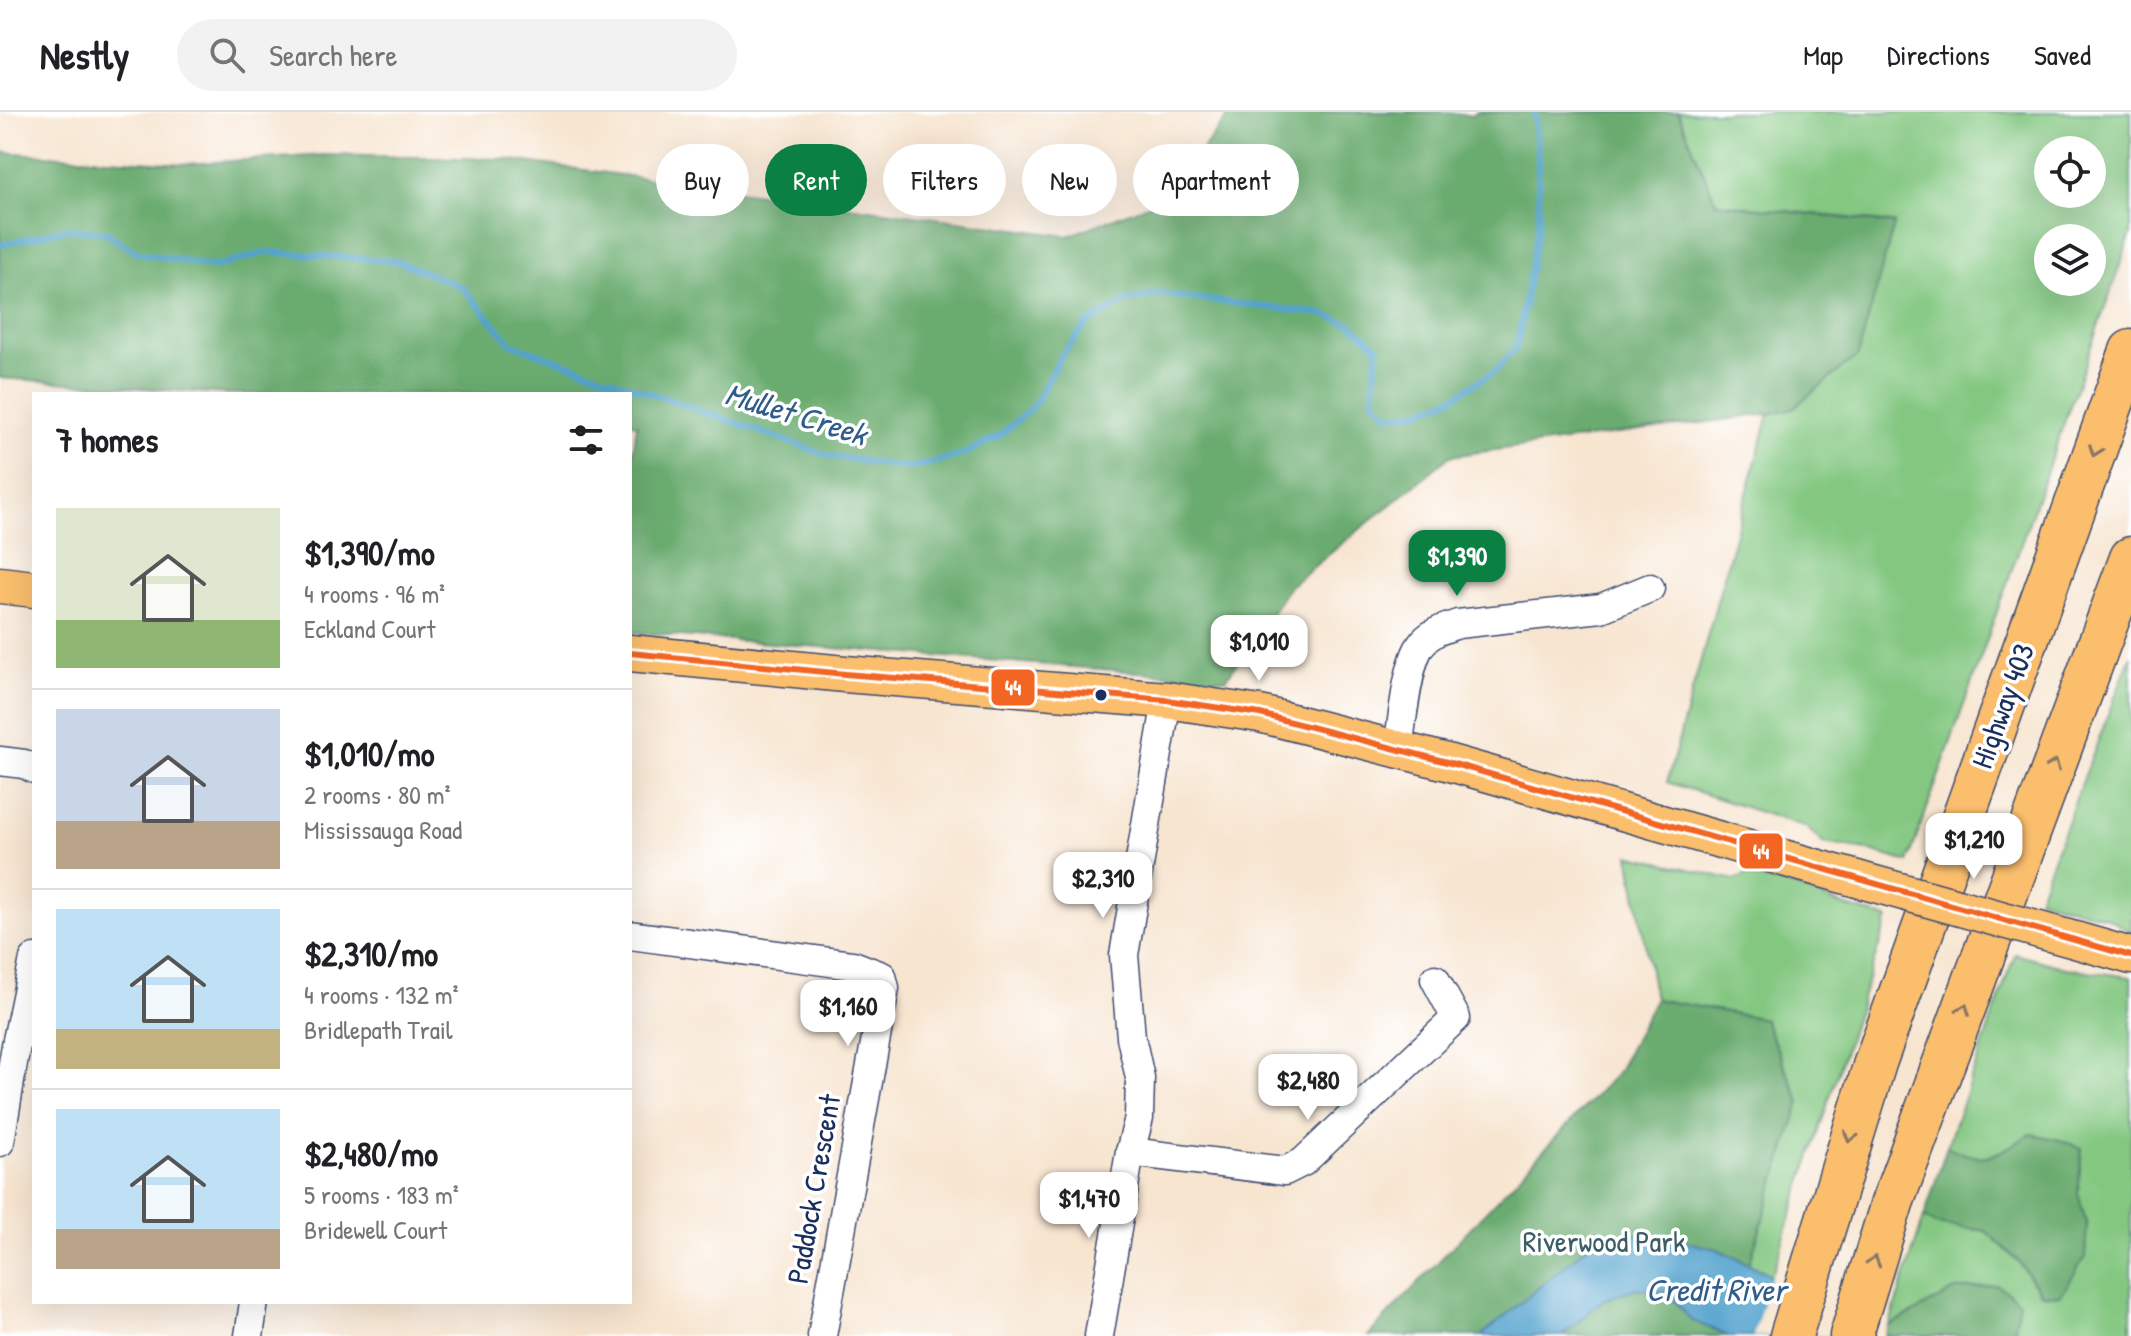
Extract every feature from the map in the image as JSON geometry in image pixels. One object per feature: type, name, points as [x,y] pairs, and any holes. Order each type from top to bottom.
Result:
[{"type":"highway","name":"Highway 403","points":[[1791,1336],[1875,1063],[2131,351]]},
{"type":"highway","points":[[1851,1336],[1892,1203],[2131,558]]},
{"type":"main road","points":[[0,585],[32,589]]},
{"type":"main road","points":[[632,653],[1167,700],[1260,714],[1398,749],[2131,956]]},
{"type":"street","points":[[1398,749],[1412,667],[1420,646],[1437,631],[1458,624],[1601,608],[1650,588]]},
{"type":"street","points":[[1099,1336],[1130,1152],[1139,1118],[1140,1078],[1131,1037],[1124,955],[1167,700]]},
{"type":"street","points":[[0,761],[32,768]]},
{"type":"street","name":"Paddock Crescent","points":[[632,935],[853,965],[882,976],[885,988],[822,1336]]},
{"type":"street","points":[[0,1142],[8,1044],[32,966]]},
{"type":"street","points":[[1130,1152],[1285,1171],[1303,1162],[1456,1018],[1435,979]]},
{"type":"street","points":[[249,1336],[254,1304]]},
{"type":"green space","points":[[1231,112],[1449,112],[1472,116],[1477,112],[1678,112],[1716,203],[1894,224],[1858,356],[1793,408],[1769,414],[1450,456],[1290,586],[1226,679],[632,632],[632,459],[637,424],[632,423],[632,392],[198,392],[0,378],[0,152],[185,164],[325,155],[504,159],[656,180],[656,216],[749,216],[749,192],[765,195],[765,216],[867,216],[867,209],[883,211],[883,216],[922,216],[1068,236],[1133,211],[1133,216],[1299,216],[1299,144],[1207,144]]},
{"type":"green space","points":[[1678,112],[2131,112],[2131,234],[1908,862],[1867,850],[1823,843],[1806,827],[1667,782],[1769,414],[1793,408],[1894,223],[1716,203]]},
{"type":"green space","points":[[2131,655],[2131,933],[2108,918],[2038,898]]},
{"type":"green space","points":[[1629,855],[1735,880],[1746,875],[1796,887],[1847,907],[1888,918],[1772,1275],[1749,1264],[1800,1101],[1764,1019],[1655,999]]},
{"type":"green space","points":[[2015,954],[2065,968],[2131,977],[2131,1336],[2000,1336],[2015,1328],[1889,1326],[1924,1217],[1936,1224],[1986,1231],[2019,1262],[2040,1294],[2087,1226],[2078,1193],[2082,1148],[2031,1134],[2000,1152],[1981,1157],[1947,1146]]},
{"type":"green space","points":[[1655,999],[1764,1019],[1800,1102],[1749,1264],[1717,1249],[1598,1239],[1481,1336],[1368,1336],[1617,1073]]},
{"type":"green space","points":[[2031,1134],[2082,1148],[2078,1193],[2087,1226],[2085,1257],[2061,1295],[2041,1294],[2019,1262],[1986,1231],[1936,1224],[1924,1217],[1947,1146],[1981,1157],[1999,1152]]},
{"type":"green space","points":[[1998,1285],[2019,1302],[2015,1328],[2000,1336],[1885,1336],[1889,1326],[1955,1290]]},
{"type":"green space","points":[[1636,1288],[1667,1292],[1691,1320],[1728,1336],[1562,1336],[1603,1300]]},
{"type":"water","name":"Credit River","points":[[1649,1233],[1717,1249],[1772,1275],[1831,1336],[1728,1336],[1691,1320],[1667,1292],[1636,1288],[1603,1300],[1562,1336],[1481,1336],[1594,1241]]},
{"type":"pier","points":[[1773,1271],[1833,1333],[1835,1336],[1753,1336]]},
{"type":"waterway","name":"Mullet Creek","points":[[0,245],[66,229],[105,232],[136,252],[214,267],[267,252],[397,261],[462,287],[512,344],[829,456],[910,468],[962,455],[1001,435],[1034,405],[1061,356],[1088,323],[1127,301],[1158,294],[1322,314],[1351,324],[1378,347],[1373,400],[1390,415],[1418,412],[1452,398],[1495,371],[1517,346],[1539,221],[1534,112]]},
{"type":"transit line","name":"44","points":[[632,653],[1167,700],[1260,714],[1447,762],[2131,956]]},
{"type":"park label","name":"Riverwood Park","points":[[1604,1242]]}]
